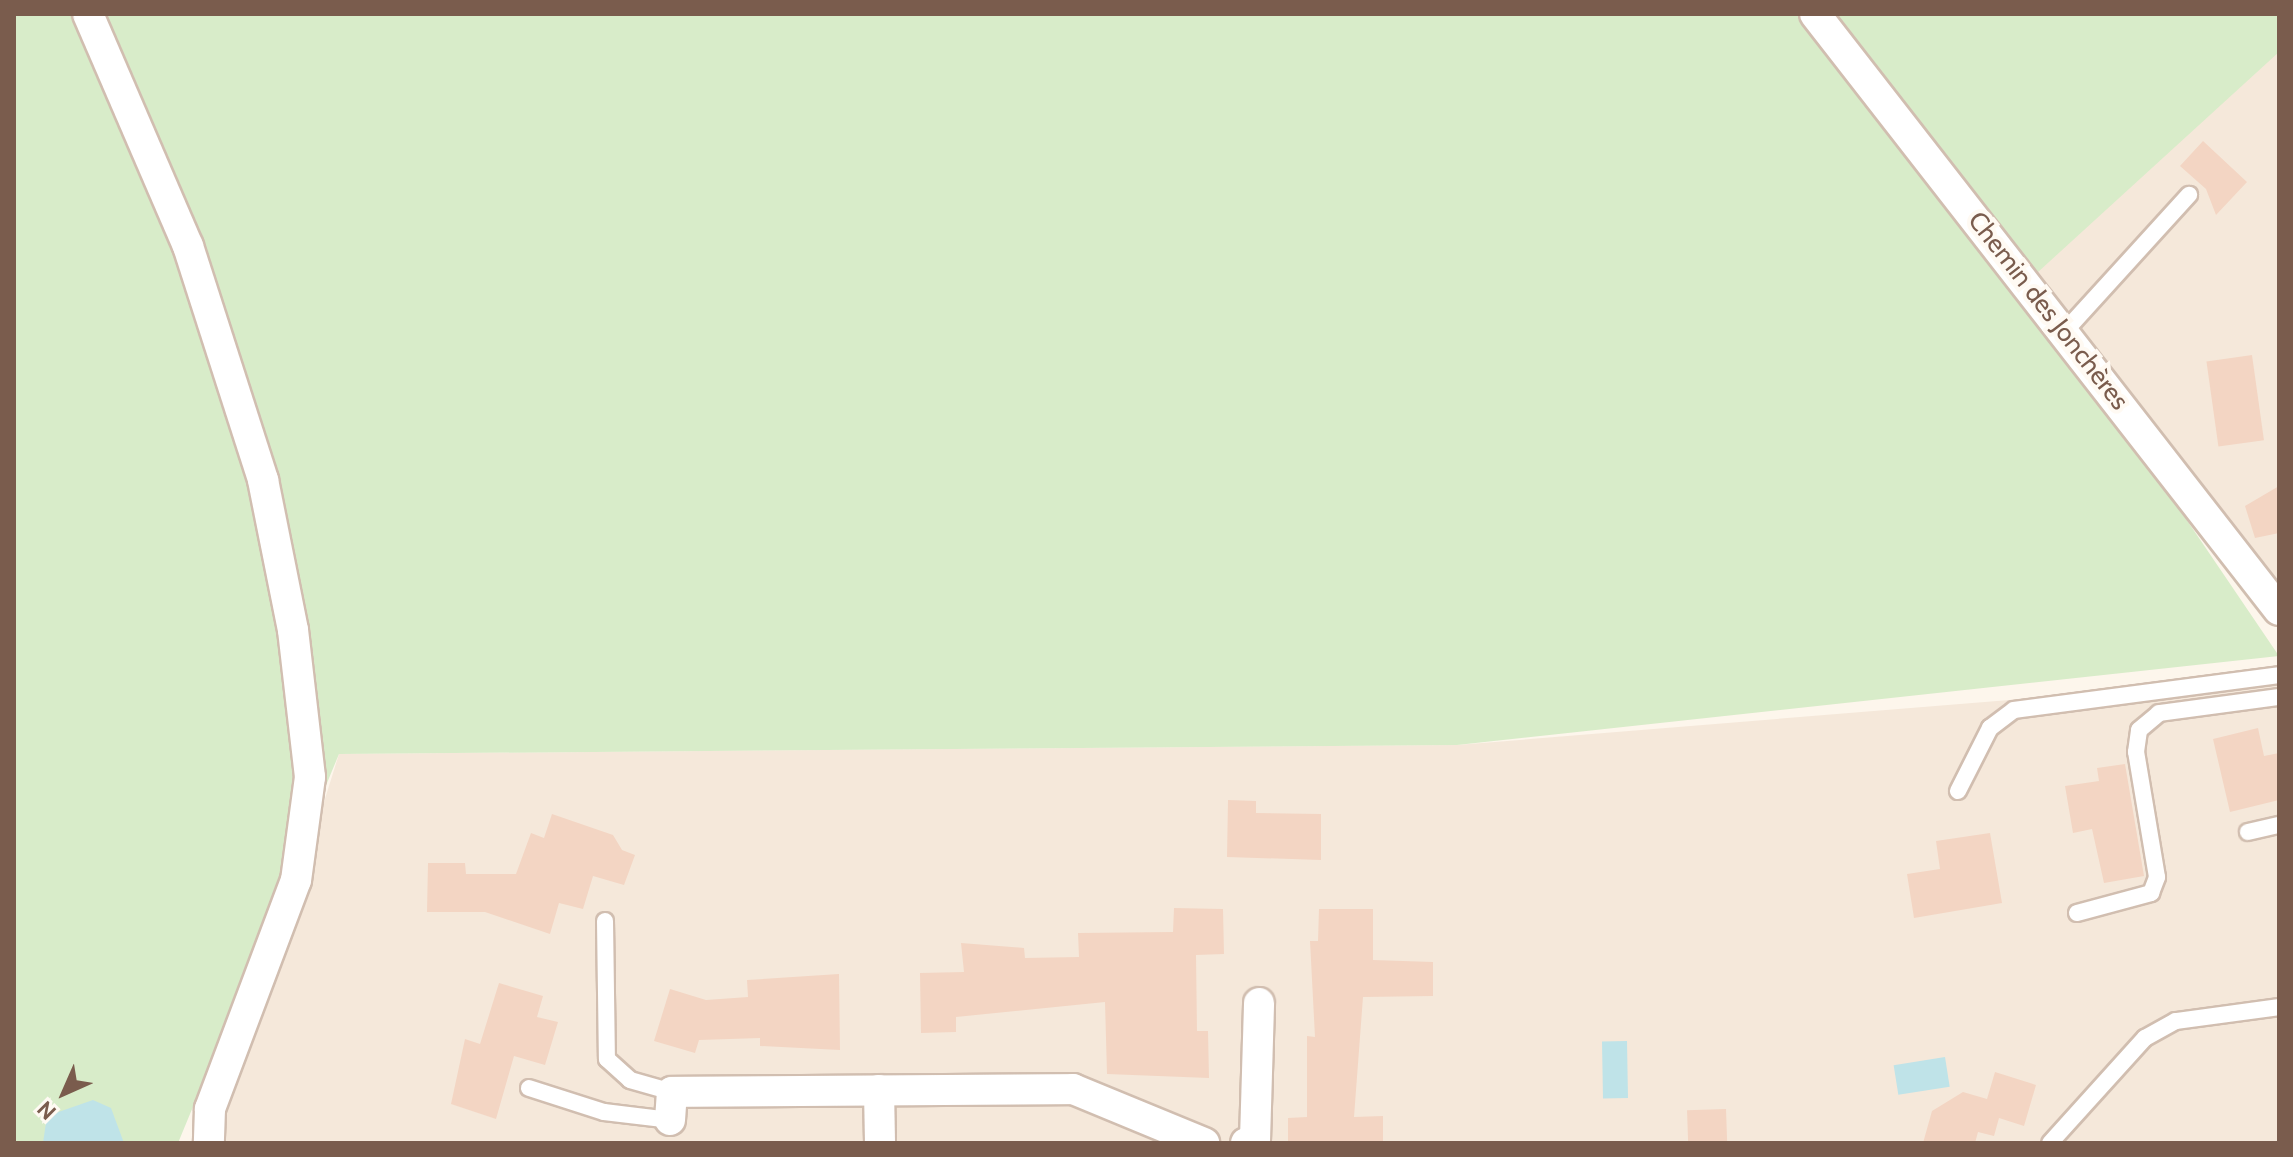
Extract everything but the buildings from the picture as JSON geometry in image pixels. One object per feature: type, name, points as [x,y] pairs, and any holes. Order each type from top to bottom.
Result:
[{"type":"street","points":[[88,14],[188,246],[263,480],[293,630],[310,777],[296,880],[219,1081],[209,1143]]},
{"type":"street","name":"Chemin des Jonchères","points":[[1815,14],[2066,330],[2279,610]]},
{"type":"street","points":[[1246,1143],[1255,1140],[1259,1003]]},
{"type":"street","points":[[671,1106],[879,1090],[1073,1089],[1204,1143]]},
{"type":"street","points":[[879,1090],[880,1143]]},
{"type":"lane","points":[[2066,330],[2189,195]]},
{"type":"lane","points":[[1958,791],[1990,728],[2014,710],[2279,675]]},
{"type":"lane","points":[[2077,913],[2151,893],[2157,877],[2136,752],[2139,730],[2159,713],[2279,697]]},
{"type":"lane","points":[[2248,832],[2279,825]]},
{"type":"lane","points":[[605,921],[607,1059],[630,1080],[671,1106]]},
{"type":"lane","points":[[2050,1143],[2145,1038],[2176,1021],[2279,1007]]},
{"type":"lane","points":[[529,1088],[604,1112],[671,1106]]},
{"type":"shaded area","points":[[2279,42],[2279,611],[2025,283]]},
{"type":"shaded area","points":[[2279,678],[2279,1143],[220,1143],[219,1137],[339,754],[1457,745]]},
{"type":"green space","points":[[14,14],[2279,14],[2279,52],[2026,283],[2279,656],[1457,745],[339,754],[178,1143],[14,1143]]},
{"type":"water","points":[[1602,1041],[1627,1041],[1628,1098],[1603,1098]]},
{"type":"water","points":[[1945,1057],[1950,1087],[1898,1095],[1894,1065]]},
{"type":"water","points":[[93,1100],[111,1108],[124,1143],[43,1143],[47,1116]]}]
